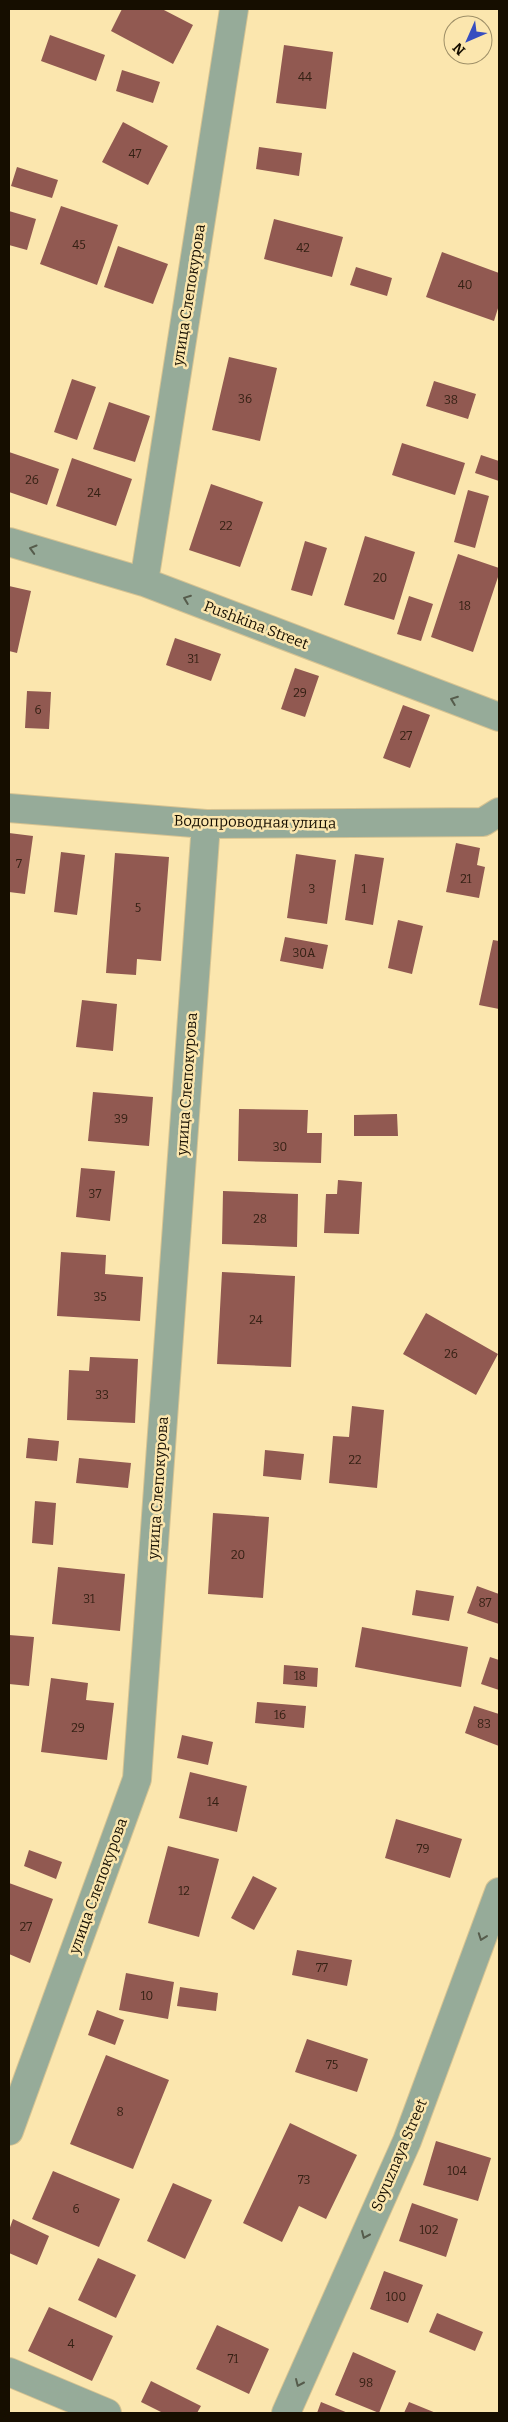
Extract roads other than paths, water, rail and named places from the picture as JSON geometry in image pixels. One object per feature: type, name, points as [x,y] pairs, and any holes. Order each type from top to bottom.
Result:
[{"type":"street","name":"улица Слепокурова","points":[[144,582],[234,9]]},
{"type":"street","name":"Pushkina Street","points":[[9,542],[144,582],[499,718]]},
{"type":"street","name":"Водопроводная улица","points":[[9,808],[206,824],[482,822],[499,812]]},
{"type":"street","name":"улица Слепокурова","points":[[9,2131],[137,1779],[206,824]]},
{"type":"street","name":"Soyuznaya Street","points":[[286,2413],[407,2141],[499,1892]]},
{"type":"street","points":[[9,2372],[107,2413]]}]
